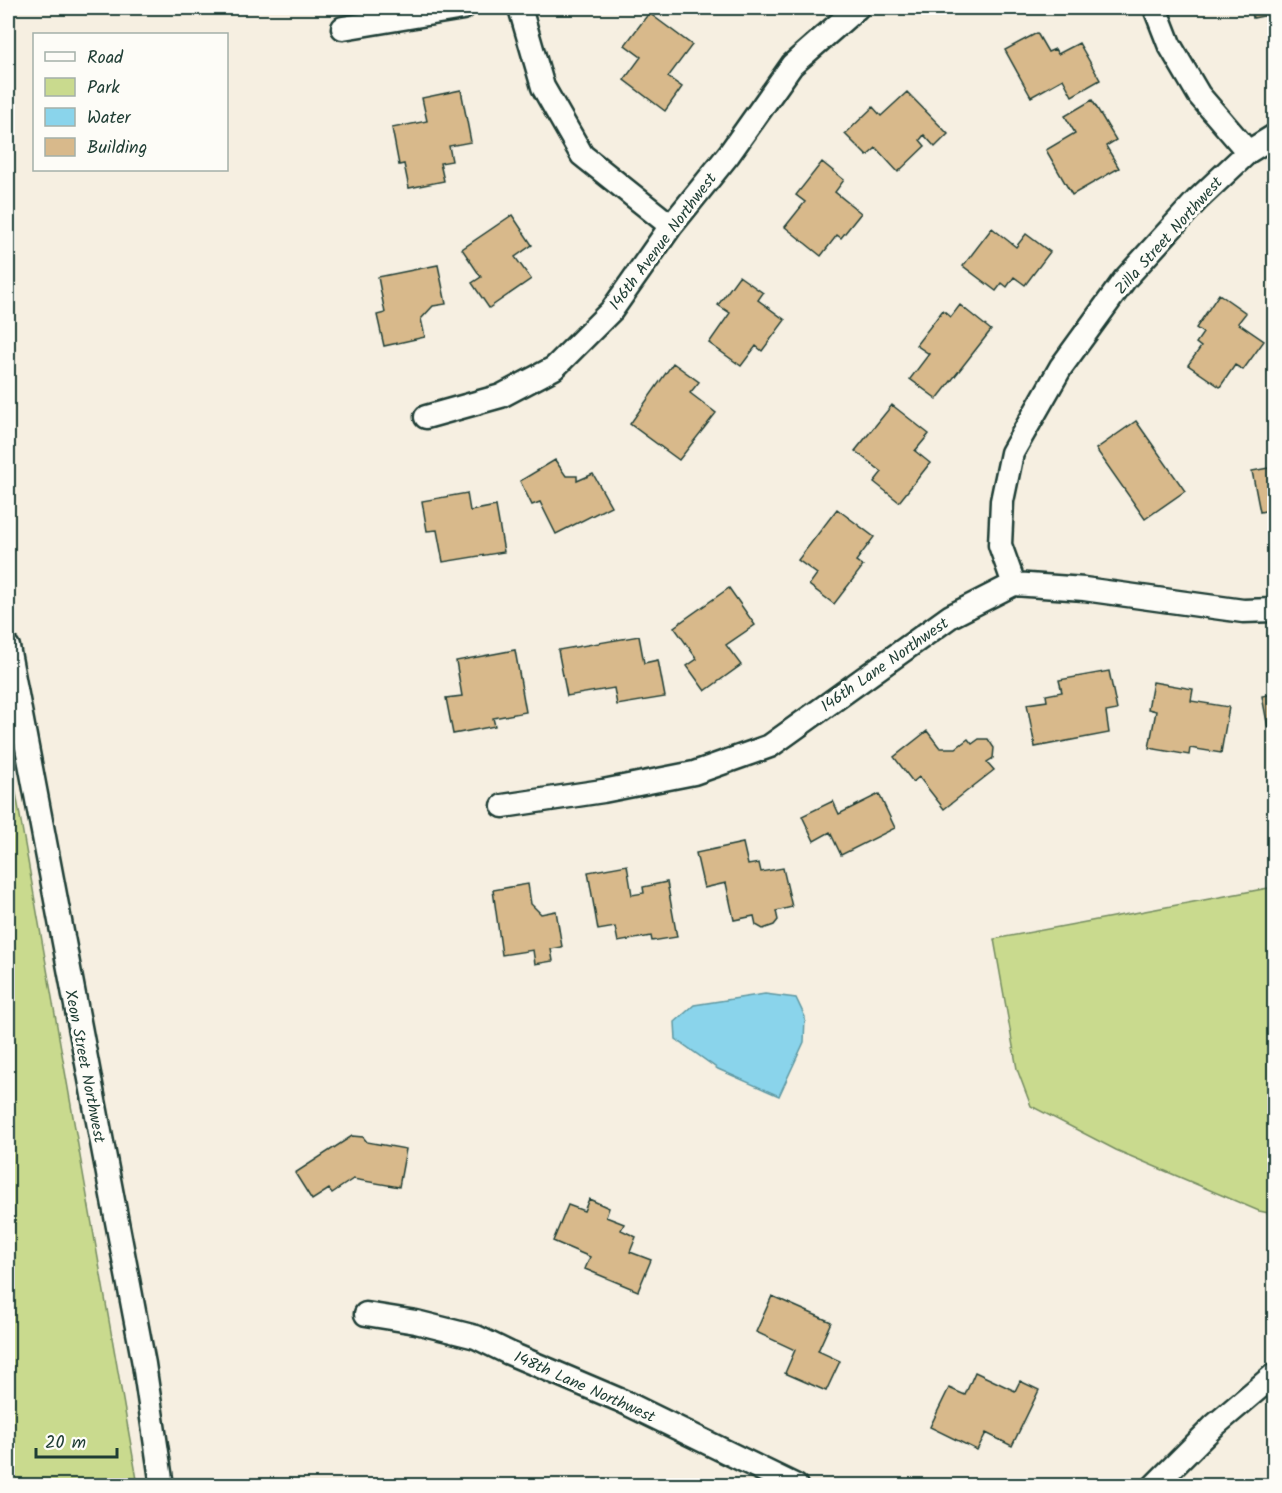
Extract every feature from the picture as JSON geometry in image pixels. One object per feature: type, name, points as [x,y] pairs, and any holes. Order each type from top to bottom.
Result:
[{"type":"street","points":[[343,28],[463,8]]},
{"type":"street","points":[[519,8],[543,87],[582,154],[671,226]]},
{"type":"street","name":"146th Avenue Northwest","points":[[426,417],[501,396],[554,368],[612,310],[671,226],[729,154],[792,64],[857,8]]},
{"type":"street","points":[[1155,8],[1169,44],[1199,95],[1248,152],[1275,136]]},
{"type":"street","name":"Zilla Street Northwest","points":[[1014,584],[1000,545],[1002,501],[1012,453],[1061,368],[1125,279],[1197,200],[1248,152]]},
{"type":"street","points":[[1014,584],[1084,589],[1243,611],[1275,610]]},
{"type":"street","name":"146th Lane Northwest","points":[[503,806],[603,791],[694,773],[770,746],[951,616],[1014,584]]},
{"type":"street","name":"Xeon Street Northwest","points":[[8,647],[144,1364],[162,1485]]},
{"type":"street","name":"148th Lane Northwest","points":[[366,1314],[416,1322],[476,1337],[622,1401],[796,1485]]},
{"type":"street","points":[[1154,1485],[1214,1426],[1275,1375]]},
{"type":"green space","points":[[8,748],[138,1485],[8,1485]]},
{"type":"green space","points":[[1274,887],[1274,1214],[1259,1211],[1116,1150],[1031,1106],[1017,1069],[994,939]]},
{"type":"water","points":[[765,994],[796,998],[805,1017],[804,1042],[779,1096],[718,1069],[676,1039],[675,1022],[694,1005]]},
{"type":"building","points":[[1251,8],[1274,8],[1274,14],[1253,18]]},
{"type":"building","points":[[649,13],[692,45],[668,77],[682,87],[665,111],[624,80],[641,57],[625,45]]},
{"type":"building","points":[[1037,33],[1048,52],[1055,49],[1058,54],[1079,43],[1100,80],[1072,96],[1063,79],[1031,97],[1005,50]]},
{"type":"building","points":[[461,90],[471,142],[449,146],[452,161],[440,163],[444,181],[409,188],[404,164],[399,165],[392,128],[427,121],[422,98]]},
{"type":"building","points":[[907,92],[948,134],[935,147],[924,135],[920,140],[925,146],[898,172],[876,148],[867,156],[845,134],[873,107],[881,116]]},
{"type":"building","points":[[1092,100],[1116,140],[1106,146],[1119,168],[1072,195],[1046,150],[1075,133],[1065,116]]},
{"type":"building","points":[[822,162],[844,180],[835,192],[861,213],[841,238],[837,235],[821,256],[785,227],[805,202],[796,195]]},
{"type":"building","points":[[512,215],[532,245],[515,257],[531,279],[489,308],[472,283],[481,277],[462,249]]},
{"type":"building","points":[[992,228],[1016,247],[1026,234],[1050,252],[1025,285],[1014,277],[1007,287],[1002,283],[996,291],[963,266]]},
{"type":"building","points":[[438,265],[446,304],[433,306],[421,319],[425,337],[384,346],[377,315],[385,313],[378,277]]},
{"type":"building","points":[[739,276],[763,293],[758,300],[785,320],[762,351],[756,346],[741,366],[709,343],[730,313],[718,305]]},
{"type":"building","points":[[1219,294],[1246,313],[1238,323],[1264,341],[1243,370],[1235,365],[1220,387],[1188,365],[1201,347],[1196,343],[1203,333],[1196,328]]},
{"type":"building","points":[[960,305],[991,330],[937,399],[910,379],[929,354],[916,345],[943,310],[951,317]]},
{"type":"building","points":[[673,363],[699,382],[690,393],[716,413],[679,460],[630,424]]},
{"type":"building","points":[[892,405],[929,434],[915,451],[930,463],[899,502],[874,482],[882,472],[855,451]]},
{"type":"building","points":[[1136,421],[1185,491],[1145,519],[1096,449]]},
{"type":"building","points":[[555,460],[566,476],[577,476],[577,481],[593,474],[611,506],[556,534],[540,502],[532,505],[520,481]]},
{"type":"building","points":[[1274,467],[1274,509],[1260,512],[1252,471]]},
{"type":"building","points":[[467,493],[470,511],[496,506],[504,552],[443,562],[437,530],[427,531],[422,501]]},
{"type":"building","points":[[837,509],[874,537],[856,561],[863,566],[834,604],[809,585],[817,574],[798,560]]},
{"type":"building","points":[[729,588],[755,625],[726,645],[741,665],[705,691],[687,666],[697,659],[674,627]]},
{"type":"building","points":[[639,636],[644,663],[658,660],[665,697],[617,705],[614,688],[567,696],[558,650]]},
{"type":"building","points":[[515,650],[526,712],[493,718],[495,726],[453,734],[446,698],[462,696],[456,661]]},
{"type":"building","points":[[1109,671],[1117,710],[1106,712],[1109,733],[1035,747],[1027,704],[1047,701],[1046,695],[1062,692],[1059,680]]},
{"type":"building","points":[[1153,682],[1193,689],[1191,701],[1229,707],[1221,753],[1190,748],[1189,755],[1149,748],[1156,711],[1148,709]]},
{"type":"building","points":[[1274,694],[1274,727],[1268,728],[1262,696]]},
{"type":"building","points":[[927,731],[940,748],[956,748],[968,739],[972,744],[979,739],[988,739],[994,748],[993,758],[987,762],[994,770],[944,809],[919,777],[913,782],[894,757]]},
{"type":"building","points":[[879,794],[895,828],[841,855],[830,832],[814,841],[802,816],[833,801],[839,814]]},
{"type":"building","points":[[743,843],[748,865],[759,863],[761,872],[783,868],[792,907],[776,911],[778,920],[774,925],[763,929],[756,925],[754,916],[734,920],[726,883],[704,888],[696,853]]},
{"type":"building","points":[[627,865],[632,895],[644,893],[643,887],[667,882],[677,937],[652,941],[651,936],[618,942],[615,927],[598,930],[588,872]]},
{"type":"building","points":[[528,884],[531,904],[541,914],[556,911],[562,947],[551,949],[553,961],[535,964],[533,950],[502,955],[493,890]]},
{"type":"building","points":[[352,1136],[363,1137],[367,1142],[406,1149],[399,1187],[353,1179],[332,1193],[329,1189],[312,1200],[295,1173]]},
{"type":"building","points":[[589,1199],[609,1208],[606,1217],[624,1224],[621,1230],[636,1237],[630,1252],[651,1260],[638,1291],[585,1269],[590,1257],[553,1241],[568,1205],[584,1211]]},
{"type":"building","points":[[772,1296],[831,1322],[818,1351],[840,1361],[826,1391],[785,1373],[795,1350],[756,1332]]},
{"type":"building","points":[[975,1372],[1015,1391],[1020,1381],[1039,1390],[1012,1446],[986,1433],[977,1450],[930,1427],[949,1388],[965,1395]]}]
